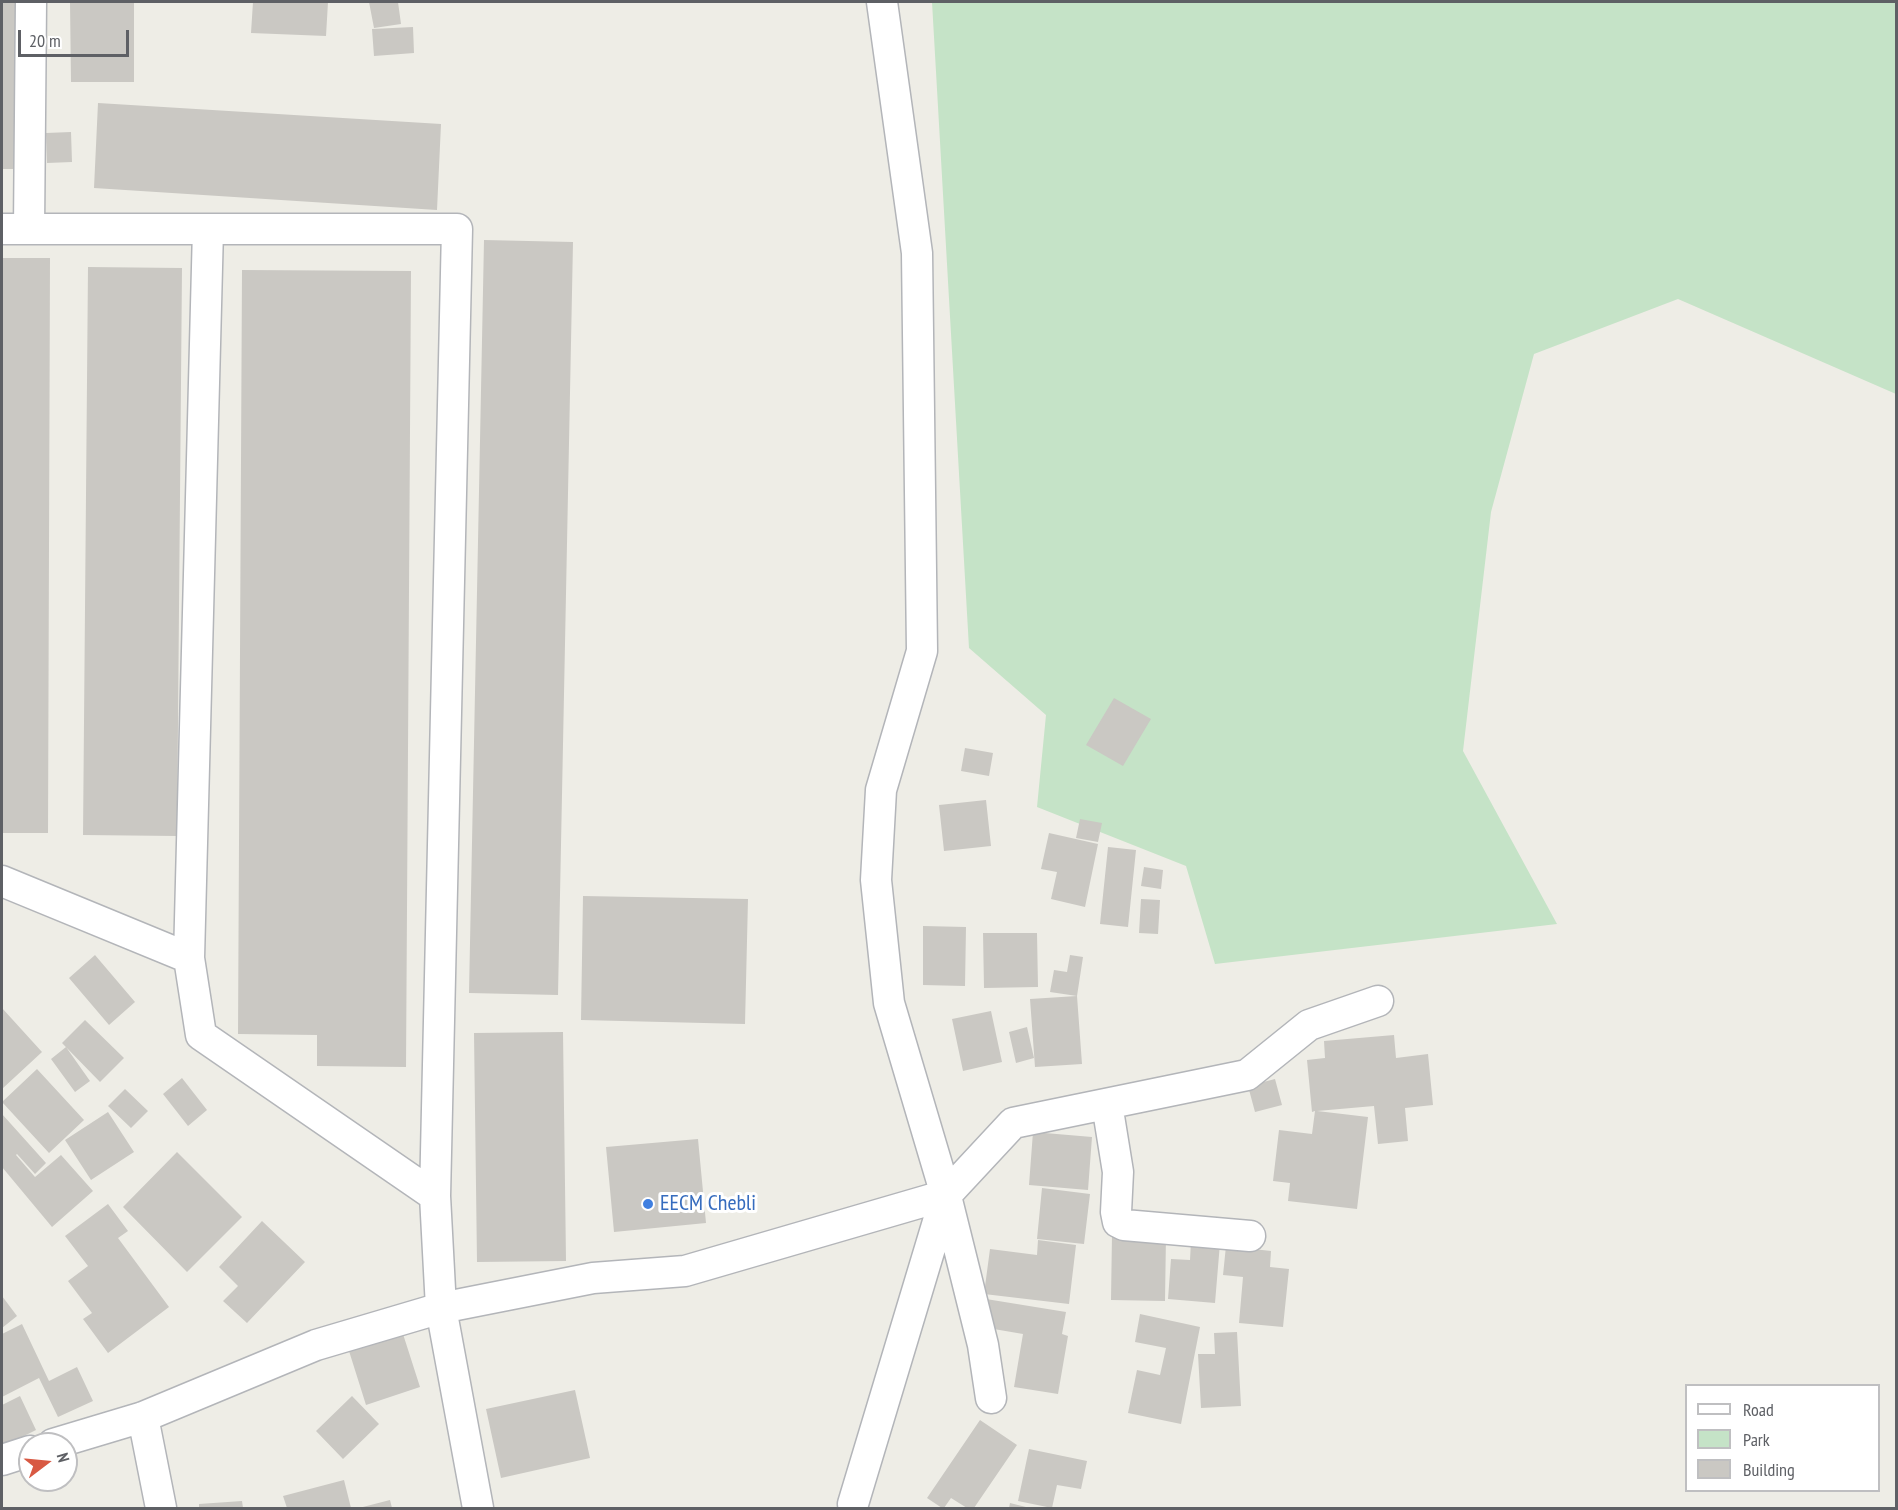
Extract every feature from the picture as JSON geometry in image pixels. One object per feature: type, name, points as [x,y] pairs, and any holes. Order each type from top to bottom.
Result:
[{"type":"street","points":[[31,2],[15,229],[457,230],[435,1196],[441,1308],[478,1509]]},
{"type":"street","points":[[882,2],[917,253],[922,651],[881,790],[876,880],[889,1003],[945,1195],[983,1345],[991,1398]]},
{"type":"street","points":[[208,229],[189,958],[201,1035],[435,1196]]},
{"type":"street","points":[[2,881],[189,958]]},
{"type":"street","points":[[853,1504],[945,1195],[1013,1123],[1247,1075],[1309,1025],[1378,1001]]},
{"type":"street","points":[[1107,1104],[1118,1172],[1116,1212],[1118,1222],[1124,1225],[1250,1236]]},
{"type":"street","points":[[78,1436],[143,1417],[316,1345],[441,1308],[593,1278],[685,1271],[945,1195]]},
{"type":"street","points":[[143,1417],[161,1509]]},
{"type":"street","points":[[2,1460],[18,1455]]},
{"type":"green space","points":[[932,2],[1896,2],[1896,394],[1678,299],[1534,354],[1491,512],[1463,751],[1557,924],[1215,964],[1186,866],[1037,807],[1046,715],[969,648]]},
{"type":"building","points":[[2,2],[32,2],[29,169],[2,169]]},
{"type":"building","points":[[70,2],[134,2],[134,82],[71,82]]},
{"type":"building","points":[[253,2],[328,2],[326,36],[251,33]]},
{"type":"building","points":[[369,2],[398,2],[401,24],[374,28]]},
{"type":"building","points":[[413,27],[414,53],[374,56],[372,29]]},
{"type":"building","points":[[98,103],[441,124],[437,210],[94,188]]},
{"type":"building","points":[[71,132],[72,162],[47,163],[46,133]]},
{"type":"building","points":[[484,240],[573,242],[558,995],[469,993]]},
{"type":"building","points":[[2,258],[50,258],[48,833],[2,833]]},
{"type":"building","points":[[88,267],[182,268],[177,836],[83,835]]},
{"type":"building","points":[[242,270],[411,271],[406,1067],[317,1066],[317,1035],[238,1034]]},
{"type":"building","points":[[1114,698],[1151,719],[1123,766],[1086,745]]},
{"type":"building","points":[[965,748],[993,753],[989,776],[961,771]]},
{"type":"building","points":[[986,800],[991,846],[944,851],[939,805]]},
{"type":"building","points":[[1080,819],[1102,823],[1098,842],[1076,838]]},
{"type":"building","points":[[1049,833],[1098,844],[1085,907],[1051,899],[1057,872],[1041,869]]},
{"type":"building","points":[[1108,847],[1136,850],[1128,927],[1100,924]]},
{"type":"building","points":[[1144,867],[1163,870],[1161,889],[1141,886]]},
{"type":"building","points":[[583,896],[748,899],[745,1024],[581,1020]]},
{"type":"building","points":[[1141,899],[1160,900],[1158,934],[1139,933]]},
{"type":"building","points":[[923,926],[966,927],[965,986],[923,985]]},
{"type":"building","points":[[983,933],[1037,933],[1038,987],[984,988]]},
{"type":"building","points":[[95,955],[135,1002],[109,1025],[69,978]]},
{"type":"building","points":[[1070,955],[1083,957],[1077,996],[1050,992],[1054,970],[1067,972]]},
{"type":"building","points":[[1077,996],[1082,1064],[1035,1067],[1030,999]]},
{"type":"building","points":[[2,1008],[42,1052],[2,1089]]},
{"type":"building","points":[[991,1011],[1002,1062],[963,1071],[952,1019]]},
{"type":"building","points":[[85,1020],[124,1058],[100,1082],[62,1043]]},
{"type":"building","points":[[1027,1027],[1034,1058],[1016,1063],[1009,1032]]},
{"type":"building","points":[[563,1032],[566,1261],[477,1262],[474,1033]]},
{"type":"building","points":[[1394,1035],[1396,1058],[1428,1054],[1433,1105],[1405,1108],[1408,1141],[1378,1144],[1374,1106],[1317,1111],[1368,1117],[1357,1209],[1288,1201],[1290,1183],[1273,1181],[1279,1130],[1312,1134],[1315,1111],[1312,1112],[1307,1060],[1325,1058],[1324,1041]]},
{"type":"building","points":[[66,1047],[90,1081],[75,1092],[51,1059]]},
{"type":"building","points":[[37,1069],[84,1120],[49,1153],[2,1102]]},
{"type":"building","points":[[182,1078],[207,1110],[188,1126],[163,1094]]},
{"type":"building","points":[[1275,1079],[1282,1105],[1255,1112],[1248,1086]]},
{"type":"building","points":[[125,1089],[148,1111],[131,1128],[108,1106]]},
{"type":"building","points":[[108,1112],[134,1152],[91,1180],[65,1140]]},
{"type":"building","points":[[2,1114],[46,1163],[35,1174],[16,1155],[35,1177],[61,1155],[93,1191],[52,1227],[2,1167]]},
{"type":"building","points":[[1033,1132],[1092,1137],[1088,1190],[1029,1185]]},
{"type":"building","points":[[698,1139],[706,1223],[614,1232],[606,1147]]},
{"type":"building","points":[[177,1152],[242,1217],[187,1272],[123,1207]]},
{"type":"building","points":[[1042,1188],[1090,1194],[1084,1244],[1037,1239]]},
{"type":"building","points":[[108,1204],[128,1231],[118,1238],[169,1307],[108,1353],[83,1319],[92,1313],[68,1281],[88,1266],[65,1236]]},
{"type":"building","points":[[262,1221],[305,1262],[247,1323],[223,1301],[238,1286],[219,1267]]},
{"type":"building","points":[[1112,1234],[1166,1235],[1165,1301],[1111,1300]]},
{"type":"building","points":[[1038,1240],[1076,1245],[1069,1304],[984,1294],[990,1249],[1037,1255]]},
{"type":"building","points":[[1191,1241],[1220,1243],[1215,1303],[1168,1299],[1171,1259],[1190,1260]]},
{"type":"building","points":[[1226,1246],[1271,1251],[1270,1267],[1289,1269],[1283,1327],[1239,1323],[1243,1277],[1223,1275]]},
{"type":"building","points":[[2,1296],[17,1316],[2,1328]]},
{"type":"building","points":[[986,1299],[1066,1312],[1062,1334],[1068,1336],[1058,1394],[1014,1387],[1023,1334],[982,1327]]},
{"type":"building","points":[[1140,1314],[1200,1327],[1181,1424],[1128,1413],[1137,1370],[1160,1375],[1166,1348],[1135,1342]]},
{"type":"building","points":[[22,1324],[49,1381],[77,1367],[93,1401],[58,1417],[39,1378],[2,1397],[2,1334]]},
{"type":"building","points":[[1237,1332],[1241,1406],[1201,1408],[1198,1354],[1215,1354],[1214,1333]]},
{"type":"building","points":[[403,1334],[420,1387],[366,1405],[349,1351]]},
{"type":"building","points":[[575,1390],[590,1458],[501,1478],[486,1409]]},
{"type":"building","points":[[20,1396],[36,1430],[18,1432],[18,1439],[2,1447],[2,1405]]},
{"type":"building","points":[[352,1396],[379,1424],[343,1459],[316,1431]]},
{"type":"building","points":[[980,1420],[1017,1445],[974,1508],[967,1508],[951,1498],[942,1508],[927,1498]]},
{"type":"building","points":[[1029,1449],[1087,1461],[1081,1489],[1057,1485],[1052,1508],[1018,1501]]},
{"type":"building","points":[[344,1480],[351,1508],[287,1508],[283,1496]]},
{"type":"building","points":[[390,1500],[392,1508],[359,1508]]},
{"type":"building","points":[[242,1501],[243,1508],[199,1508],[199,1504]]},
{"type":"building","points":[[1010,1503],[1030,1508],[1009,1508]]},
{"type":"place","name":"EECM Chebli","points":[[648,1204]]}]
